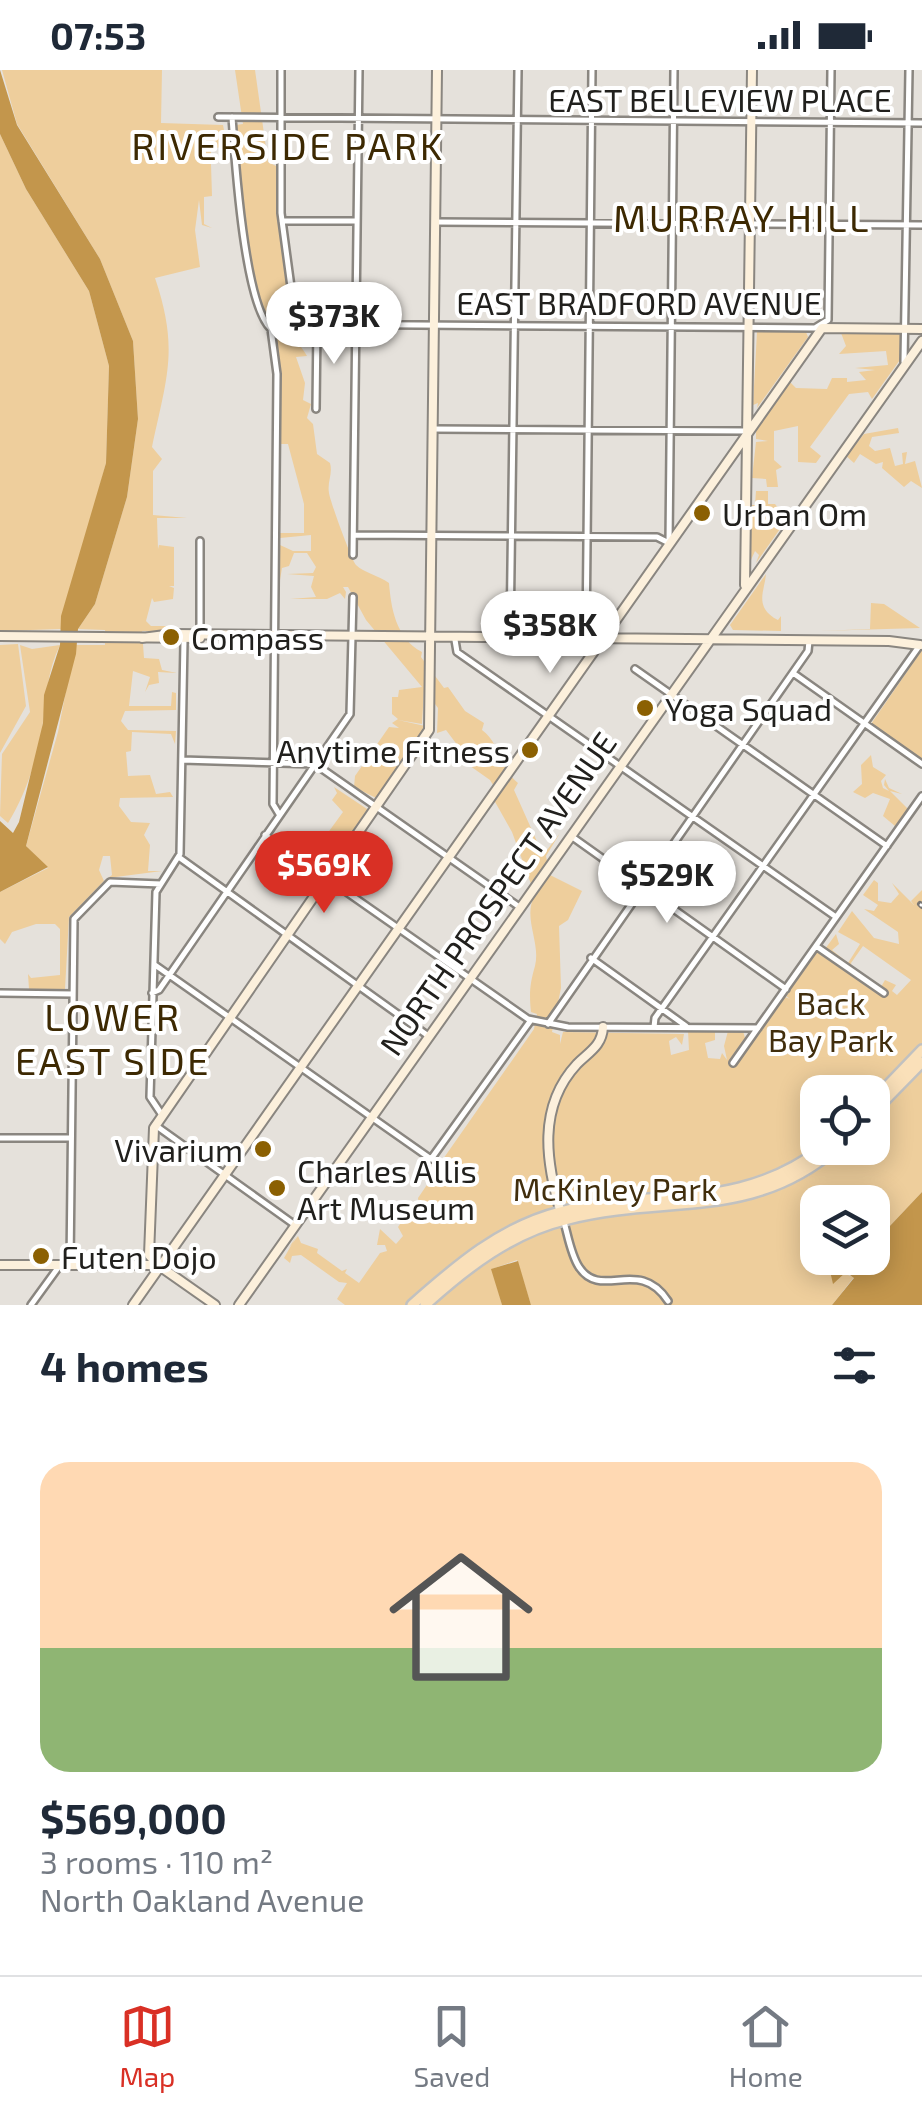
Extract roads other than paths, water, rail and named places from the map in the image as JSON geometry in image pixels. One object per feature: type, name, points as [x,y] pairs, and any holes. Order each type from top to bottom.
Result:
[{"type":"main road","points":[[216,1305],[158,1265],[150,1254],[151,1145],[156,1126],[426,736],[431,669],[437,70]]},
{"type":"main road","points":[[744,592],[752,70]]},
{"type":"main road","points":[[133,1305],[546,713],[822,328]]},
{"type":"main road","name":"EAST BRADFORD AVENUE","points":[[822,328],[922,329]]},
{"type":"main road","name":"NORTH PROSPECT AVENUE","points":[[239,1305],[547,864],[922,341]]},
{"type":"main road","points":[[142,638],[173,634],[200,638]]},
{"type":"main road","points":[[2,637],[708,640],[921,645]]},
{"type":"main road","points":[[562,1216],[548,1158],[549,1123],[562,1085],[598,1044],[603,1027]]},
{"type":"main road","points":[[890,1083],[922,1050]]},
{"type":"main road","points":[[890,1095],[922,1062]]},
{"type":"main road","points":[[412,1305],[493,1240],[562,1216],[735,1192],[778,1176],[800,1162]]},
{"type":"main road","points":[[426,1305],[500,1246],[562,1216],[741,1198],[813,1165]]},
{"type":"main road","points":[[0,1265],[158,1265]]},
{"type":"street","points":[[281,70],[282,221],[357,222]]},
{"type":"street","points":[[353,555],[359,70]]},
{"type":"street","points":[[510,640],[518,70]]},
{"type":"street","points":[[586,640],[592,70]]},
{"type":"street","points":[[354,536],[657,537],[670,543],[674,70]]},
{"type":"street","points":[[822,328],[828,320],[831,70]]},
{"type":"street","points":[[903,365],[909,70]]},
{"type":"street","name":"EAST BELLEVIEW PLACE","points":[[218,117],[922,123]]},
{"type":"street","points":[[232,117],[252,280],[265,324],[271,329],[278,374],[274,808],[279,814]]},
{"type":"street","name":"EAST BRADFORD AVENUE","points":[[282,221],[296,324],[822,328]]},
{"type":"street","points":[[436,222],[922,225]]},
{"type":"street","points":[[316,410],[318,324]]},
{"type":"street","points":[[434,429],[747,431]]},
{"type":"street","points":[[200,540],[200,638]]},
{"type":"street","points":[[152,993],[351,712],[353,597]]},
{"type":"street","points":[[162,1115],[150,1097],[156,892],[180,858],[184,640]]},
{"type":"street","points":[[454,640],[457,652],[836,917]]},
{"type":"street","points":[[551,1024],[556,1006],[809,650],[809,641]]},
{"type":"street","points":[[654,1027],[662,1009],[921,645]]},
{"type":"street","points":[[634,669],[886,846]]},
{"type":"street","points":[[793,673],[922,764]]},
{"type":"street","points":[[182,760],[315,764],[518,906]]},
{"type":"street","points":[[733,1063],[922,796]]},
{"type":"street","points":[[265,835],[533,1021],[603,1027],[758,1028]]},
{"type":"street","points":[[568,835],[786,989]]},
{"type":"street","points":[[180,858],[427,1034]]},
{"type":"street","points":[[31,1305],[65,1265],[74,919],[106,884],[161,884]]},
{"type":"street","points":[[816,946],[884,993]]},
{"type":"street","points":[[591,958],[688,1027]]},
{"type":"street","points":[[154,965],[432,1159],[533,1021]]},
{"type":"street","points":[[0,993],[73,994]]},
{"type":"street","points":[[156,1126],[294,1225]]},
{"type":"street","points":[[0,1138],[71,1138]]},
{"type":"street","points":[[562,1216],[578,1266],[586,1274],[605,1282],[642,1278],[658,1287],[668,1301]]},
{"type":"place","name":"Urban Om","points":[[702,513]]},
{"type":"place","name":"Compass","points":[[171,637]]},
{"type":"place","name":"Yoga Squad","points":[[645,708]]},
{"type":"place","name":"Anytime Fitness","points":[[530,750]]},
{"type":"place","name":"Vivarium","points":[[263,1149]]},
{"type":"place","name":"Charles Allis Art Museum","points":[[277,1188]]},
{"type":"place","name":"Futen Dojo","points":[[41,1256]]},
{"type":"district","name":"RIVERSIDE PARK","points":[[288,145]]},
{"type":"district","name":"MURRAY HILL","points":[[742,217]]},
{"type":"district","name":"LOWER EAST SIDE","points":[[113,1038]]},
{"type":"park label","name":"Back Bay Park","points":[[831,1020]]},
{"type":"park label","name":"McKinley Park","points":[[615,1188]]}]
